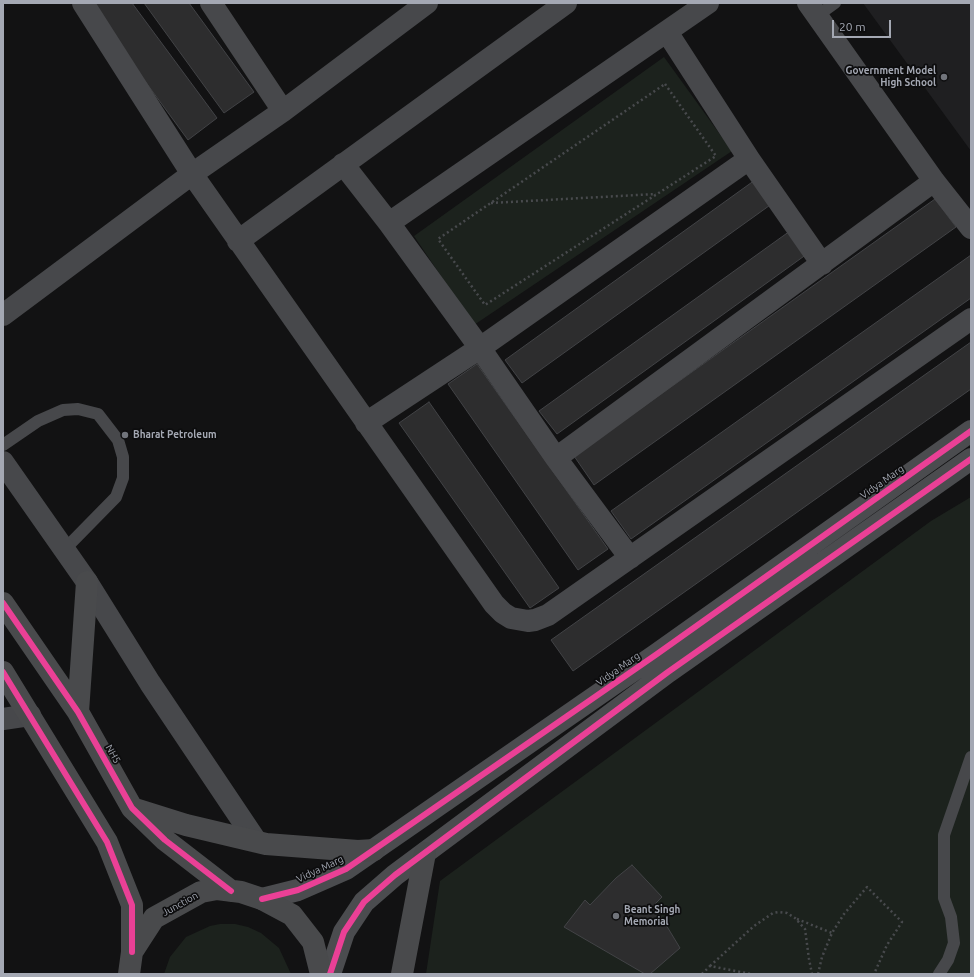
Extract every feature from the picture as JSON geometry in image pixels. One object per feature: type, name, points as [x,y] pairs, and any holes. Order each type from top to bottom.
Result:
[{"type":"highway","points":[[78,712],[87,582]]},
{"type":"highway","name":"NH5","points":[[3,603],[78,712],[132,808],[165,840],[231,891]]},
{"type":"highway","name":"NH5","points":[[3,672],[108,842],[132,905],[132,952]]},
{"type":"highway","points":[[132,808],[186,825],[266,844],[358,851],[374,850]]},
{"type":"highway","points":[[402,974],[425,853]]},
{"type":"highway","name":"Junction","points":[[129,974],[132,952],[154,918],[201,892],[217,889],[241,892],[262,899],[292,915],[313,942],[321,974]]},
{"type":"main road","name":"Vidya Marg","points":[[262,899],[298,890],[346,869],[657,654],[971,431]]},
{"type":"main road","points":[[330,974],[344,932],[364,902],[395,875],[668,672],[971,459]]},
{"type":"street","points":[[83,3],[192,174],[238,241],[494,604],[510,618],[528,621],[548,615],[971,319]]},
{"type":"street","points":[[211,3],[283,111]]},
{"type":"street","points":[[3,315],[192,174],[283,111],[427,3]]},
{"type":"street","points":[[238,241],[566,3]]},
{"type":"street","points":[[389,223],[708,3]]},
{"type":"street","points":[[812,9],[934,181],[971,228]]},
{"type":"street","points":[[667,32],[749,158],[822,264]]},
{"type":"street","points":[[366,423],[480,348],[749,158]]},
{"type":"street","points":[[344,164],[480,348],[556,458],[630,558]]},
{"type":"street","points":[[556,458],[934,181]]},
{"type":"street","points":[[3,462],[87,582],[150,683],[256,842]]},
{"type":"street","points":[[3,719],[30,715]]},
{"type":"lane","points":[[812,9],[835,3]]},
{"type":"lane","points":[[3,445],[38,421],[63,410],[78,409],[98,414],[118,440],[123,457],[123,478],[116,497],[64,550]]},
{"type":"lane","points":[[939,974],[948,960],[954,943],[951,917],[944,898],[944,835],[971,758]]},
{"type":"path","points":[[665,84],[716,156],[485,305],[438,239],[490,203],[665,84]]},
{"type":"path","points":[[490,203],[657,194]]},
{"type":"path","points":[[818,974],[822,957],[832,933],[844,914],[867,887],[902,922],[887,945],[874,974]]},
{"type":"path","points":[[702,974],[754,926],[773,913],[787,913],[795,918],[832,933]]},
{"type":"path","points":[[795,918],[805,929],[812,974]]},
{"type":"path","points":[[710,966],[751,974]]},
{"type":"shaded area","name":"Government Model High School","points":[[863,3],[971,3],[971,151]]},
{"type":"shaded area","points":[[664,57],[732,151],[474,325],[414,236]]},
{"type":"shaded area","points":[[971,497],[971,974],[426,974],[440,881],[931,521]]},
{"type":"shaded area","points":[[235,924],[248,927],[261,933],[279,948],[291,974],[164,974],[170,957],[186,937],[210,926]]},
{"type":"building","points":[[88,3],[132,3],[217,118],[188,140]]},
{"type":"building","points":[[144,3],[189,3],[254,92],[224,113]]},
{"type":"building","points":[[755,180],[773,203],[522,383],[505,360]]},
{"type":"building","points":[[935,199],[956,227],[594,485],[574,456]]},
{"type":"building","points":[[790,231],[807,254],[557,434],[539,411]]},
{"type":"building","points":[[971,255],[971,298],[631,539],[611,511]]},
{"type":"building","points":[[971,342],[971,389],[573,671],[551,640]]},
{"type":"building","points":[[477,364],[608,549],[578,570],[448,384]]},
{"type":"building","points":[[429,402],[559,588],[530,608],[399,423]]},
{"type":"building","name":"Beant Singh Memorial","points":[[632,865],[662,897],[654,905],[680,948],[650,974],[645,974],[564,927],[585,900],[590,905],[616,878]]},
{"type":"cycle path","points":[[262,899],[298,890],[346,869],[657,654],[971,431]]},
{"type":"cycle path","points":[[330,974],[344,932],[364,902],[395,875],[668,672],[971,459]]},
{"type":"cycle path","points":[[3,603],[78,712],[132,808],[165,840],[231,891]]},
{"type":"cycle path","points":[[3,672],[107,842],[132,905],[132,952]]},
{"type":"place","name":"Government Model High School","points":[[944,77]]},
{"type":"place","name":"Bharat Petroleum","points":[[125,435]]},
{"type":"place","name":"Beant Singh Memorial","points":[[616,916]]}]
